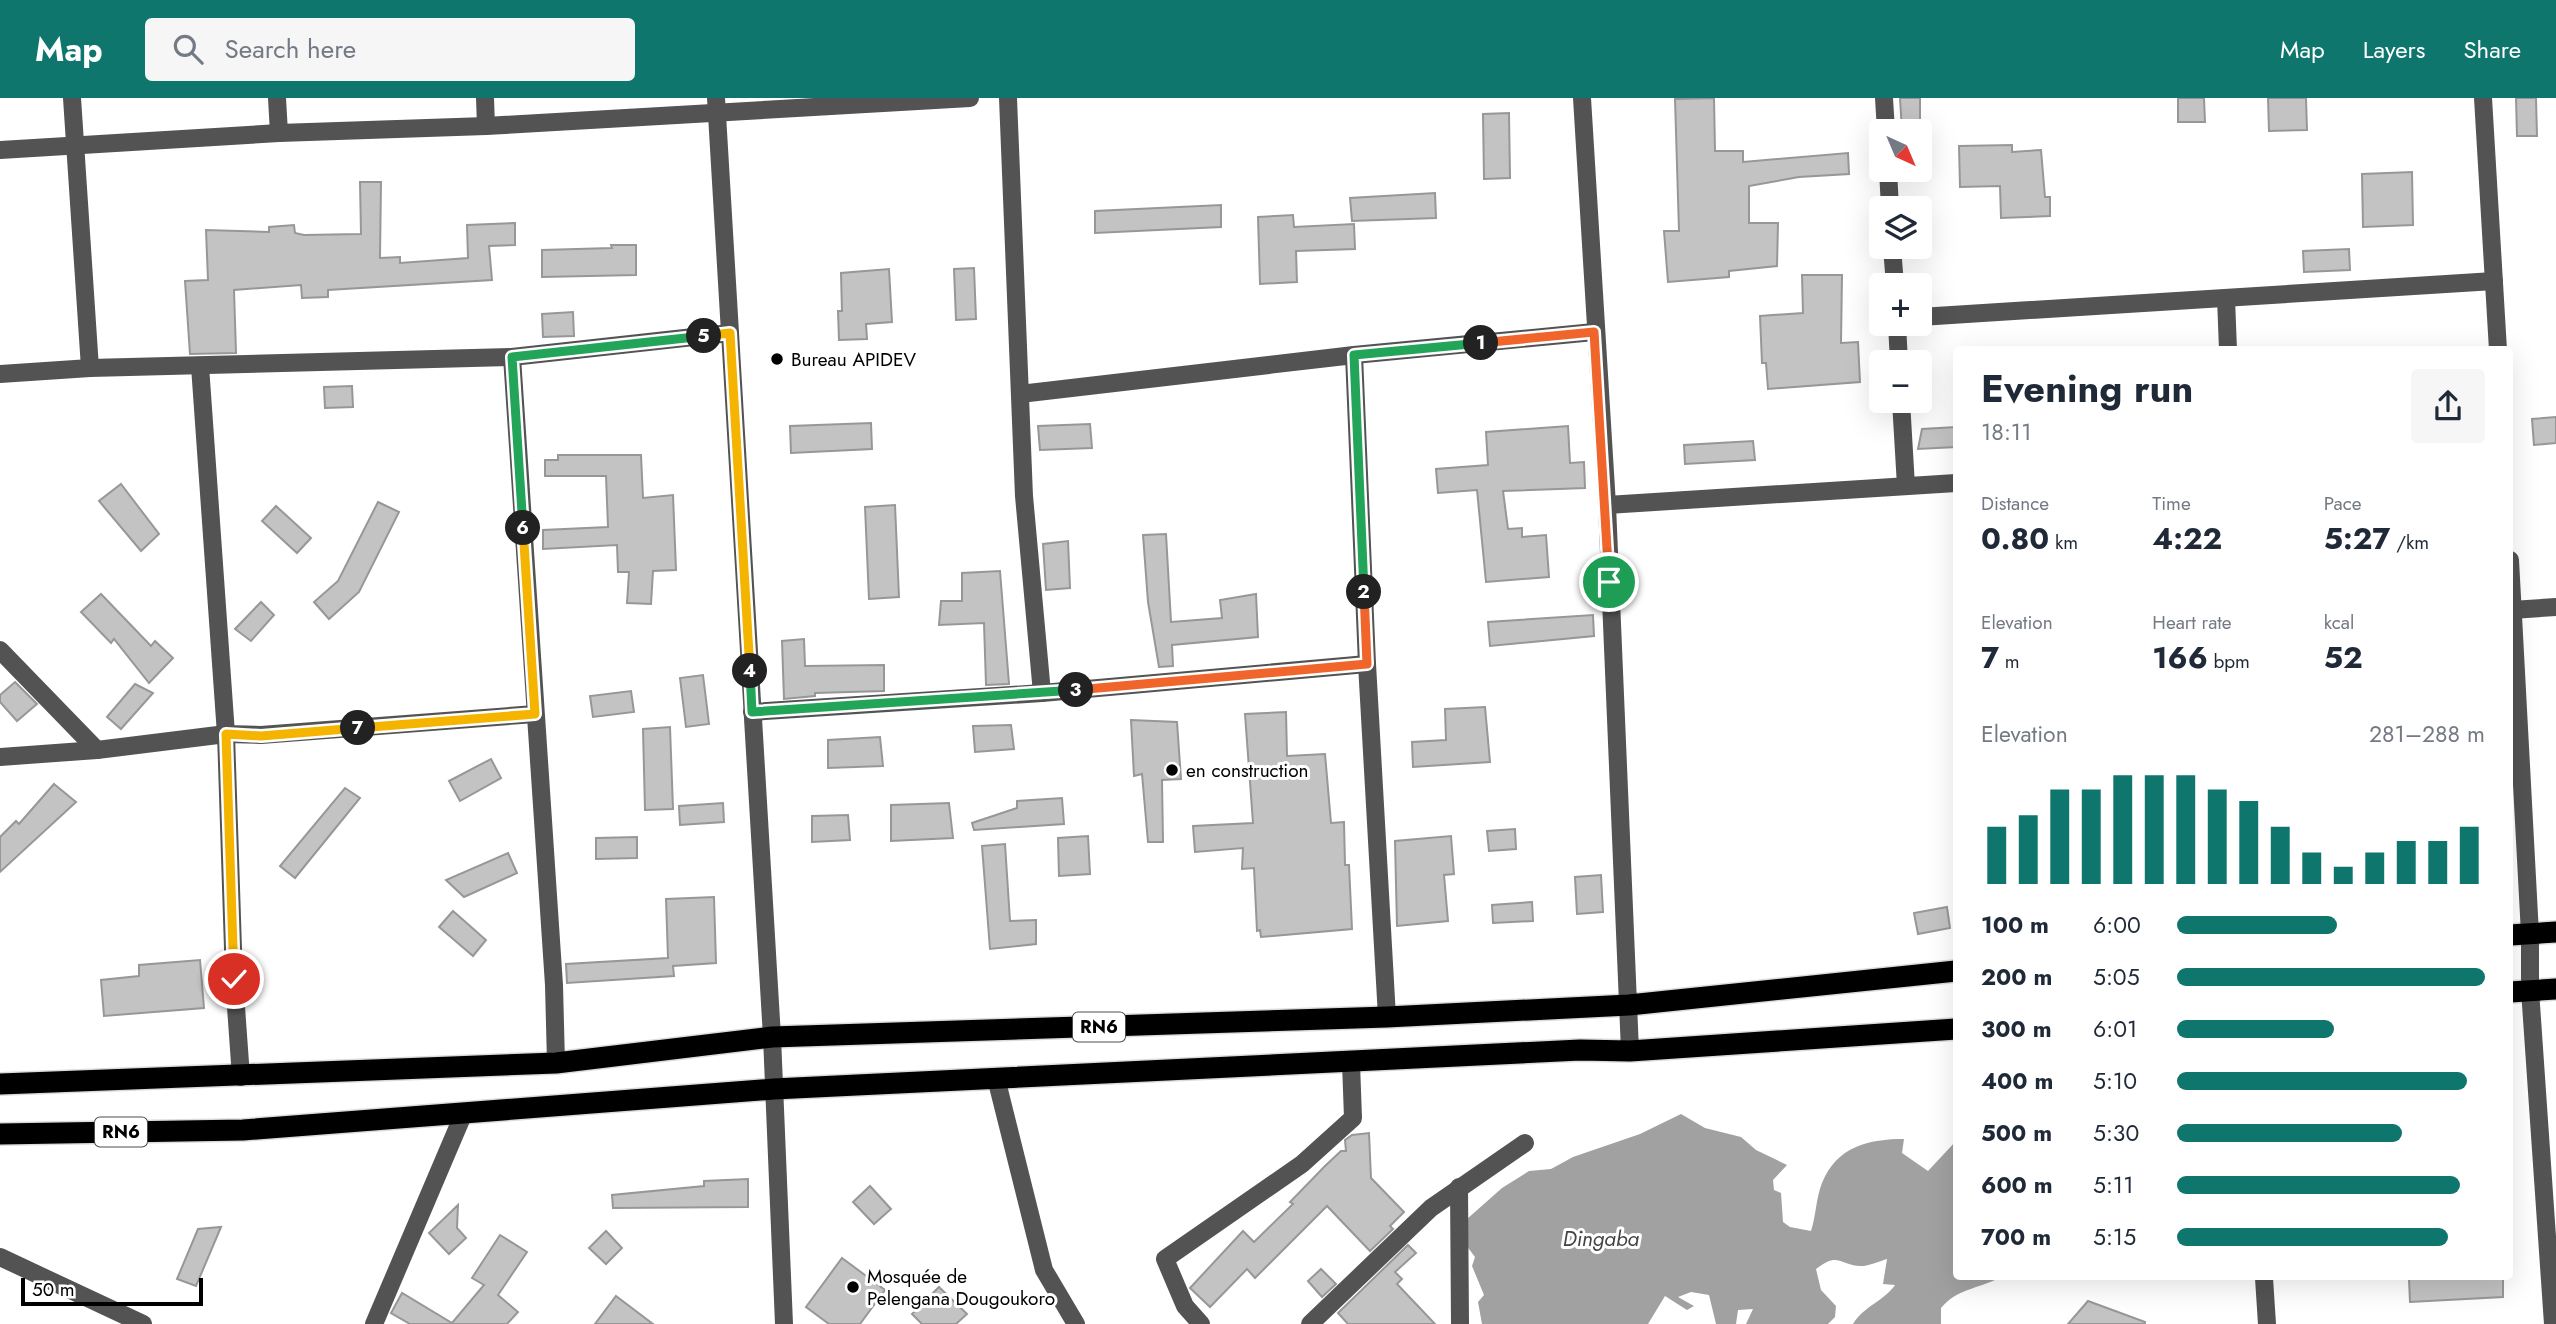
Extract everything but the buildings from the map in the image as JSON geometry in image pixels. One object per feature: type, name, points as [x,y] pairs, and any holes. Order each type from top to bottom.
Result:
[{"type":"highway","points":[[2520,935],[2556,933]]},
{"type":"highway","name":"RN6","points":[[0,1084],[241,1077],[556,1063],[772,1037],[1387,1017],[1629,1005],[1953,971]]},
{"type":"highway","points":[[2520,991],[2556,989]]},
{"type":"highway","name":"RN6","points":[[0,1134],[243,1130],[774,1089],[1580,1050],[1630,1051],[1953,1029]]},
{"type":"street","points":[[72,98],[90,368]]},
{"type":"street","points":[[276,98],[279,133]]},
{"type":"street","points":[[485,98],[486,126]]},
{"type":"street","points":[[0,150],[279,133],[486,126],[717,105],[970,98]]},
{"type":"street","points":[[1008,98],[1024,496],[1042,692]]},
{"type":"street","points":[[1582,98],[1606,505],[1630,1051]]},
{"type":"street","points":[[1884,98],[1885,119]]},
{"type":"street","points":[[2483,98],[2498,346]]},
{"type":"street","points":[[717,105],[772,1037],[784,1324]]},
{"type":"street","points":[[1932,316],[2494,281]]},
{"type":"street","points":[[2226,298],[2228,346]]},
{"type":"street","points":[[1020,394],[1354,355],[1594,332]]},
{"type":"street","points":[[0,374],[90,368],[512,357],[730,333]]},
{"type":"street","points":[[1354,355],[1367,664],[1387,1017]]},
{"type":"street","points":[[512,357],[554,985],[556,1063]]},
{"type":"street","points":[[200,366],[226,734],[234,979],[241,1077]]},
{"type":"street","points":[[1902,413],[1906,486]]},
{"type":"street","points":[[1606,505],[1953,483]]},
{"type":"street","points":[[2513,610],[2556,607]]},
{"type":"street","points":[[0,650],[97,750]]},
{"type":"street","points":[[2513,651],[2520,991],[2553,1324]]},
{"type":"street","points":[[752,712],[1042,692],[1367,664]]},
{"type":"street","points":[[0,757],[97,750],[226,734],[261,736],[535,714]]},
{"type":"street","points":[[1201,1324],[1185,1306],[1165,1259],[1302,1164],[1353,1118],[1351,1063]]},
{"type":"street","points":[[996,1078],[1044,1270],[1076,1324]]},
{"type":"street","points":[[374,1324],[463,1115]]},
{"type":"street","points":[[1310,1324],[1431,1208],[1525,1143]]},
{"type":"street","points":[[1460,1186],[1460,1324]]},
{"type":"street","points":[[0,1257],[143,1324]]},
{"type":"street","points":[[2264,1280],[2267,1324]]},
{"type":"water","name":"Dingaba","points":[[1681,1114],[1705,1128],[1741,1137],[1756,1150],[1787,1165],[1773,1180],[1774,1190],[1781,1193],[1783,1222],[1790,1227],[1811,1231],[1822,1183],[1828,1170],[1845,1153],[1867,1143],[1904,1139],[1902,1153],[1928,1171],[1953,1144],[1953,1280],[1994,1280],[1961,1293],[1947,1302],[1941,1308],[1941,1324],[1853,1324],[1895,1285],[1883,1284],[1887,1259],[1862,1266],[1834,1260],[1816,1269],[1821,1290],[1836,1306],[1835,1317],[1828,1324],[1746,1324],[1753,1309],[1738,1310],[1736,1324],[1716,1324],[1709,1295],[1691,1292],[1678,1297],[1694,1306],[1687,1310],[1665,1296],[1648,1324],[1482,1324],[1478,1302],[1484,1295],[1472,1266],[1475,1257],[1466,1245],[1467,1219],[1502,1188],[1529,1171],[1551,1169],[1573,1157],[1640,1134]]},
{"type":"place","name":"Bureau APIDEV","points":[[777,359]]},
{"type":"place","name":"en construction","points":[[1172,770]]},
{"type":"place","name":"Mosquée de Pelengana Dougoukoro","points":[[853,1287]]},
{"type":"route","points":[[234,979],[226,734],[261,736],[535,714],[512,357],[730,333],[752,712],[1042,692],[1367,664],[1354,355],[1594,332],[1609,582]]}]
